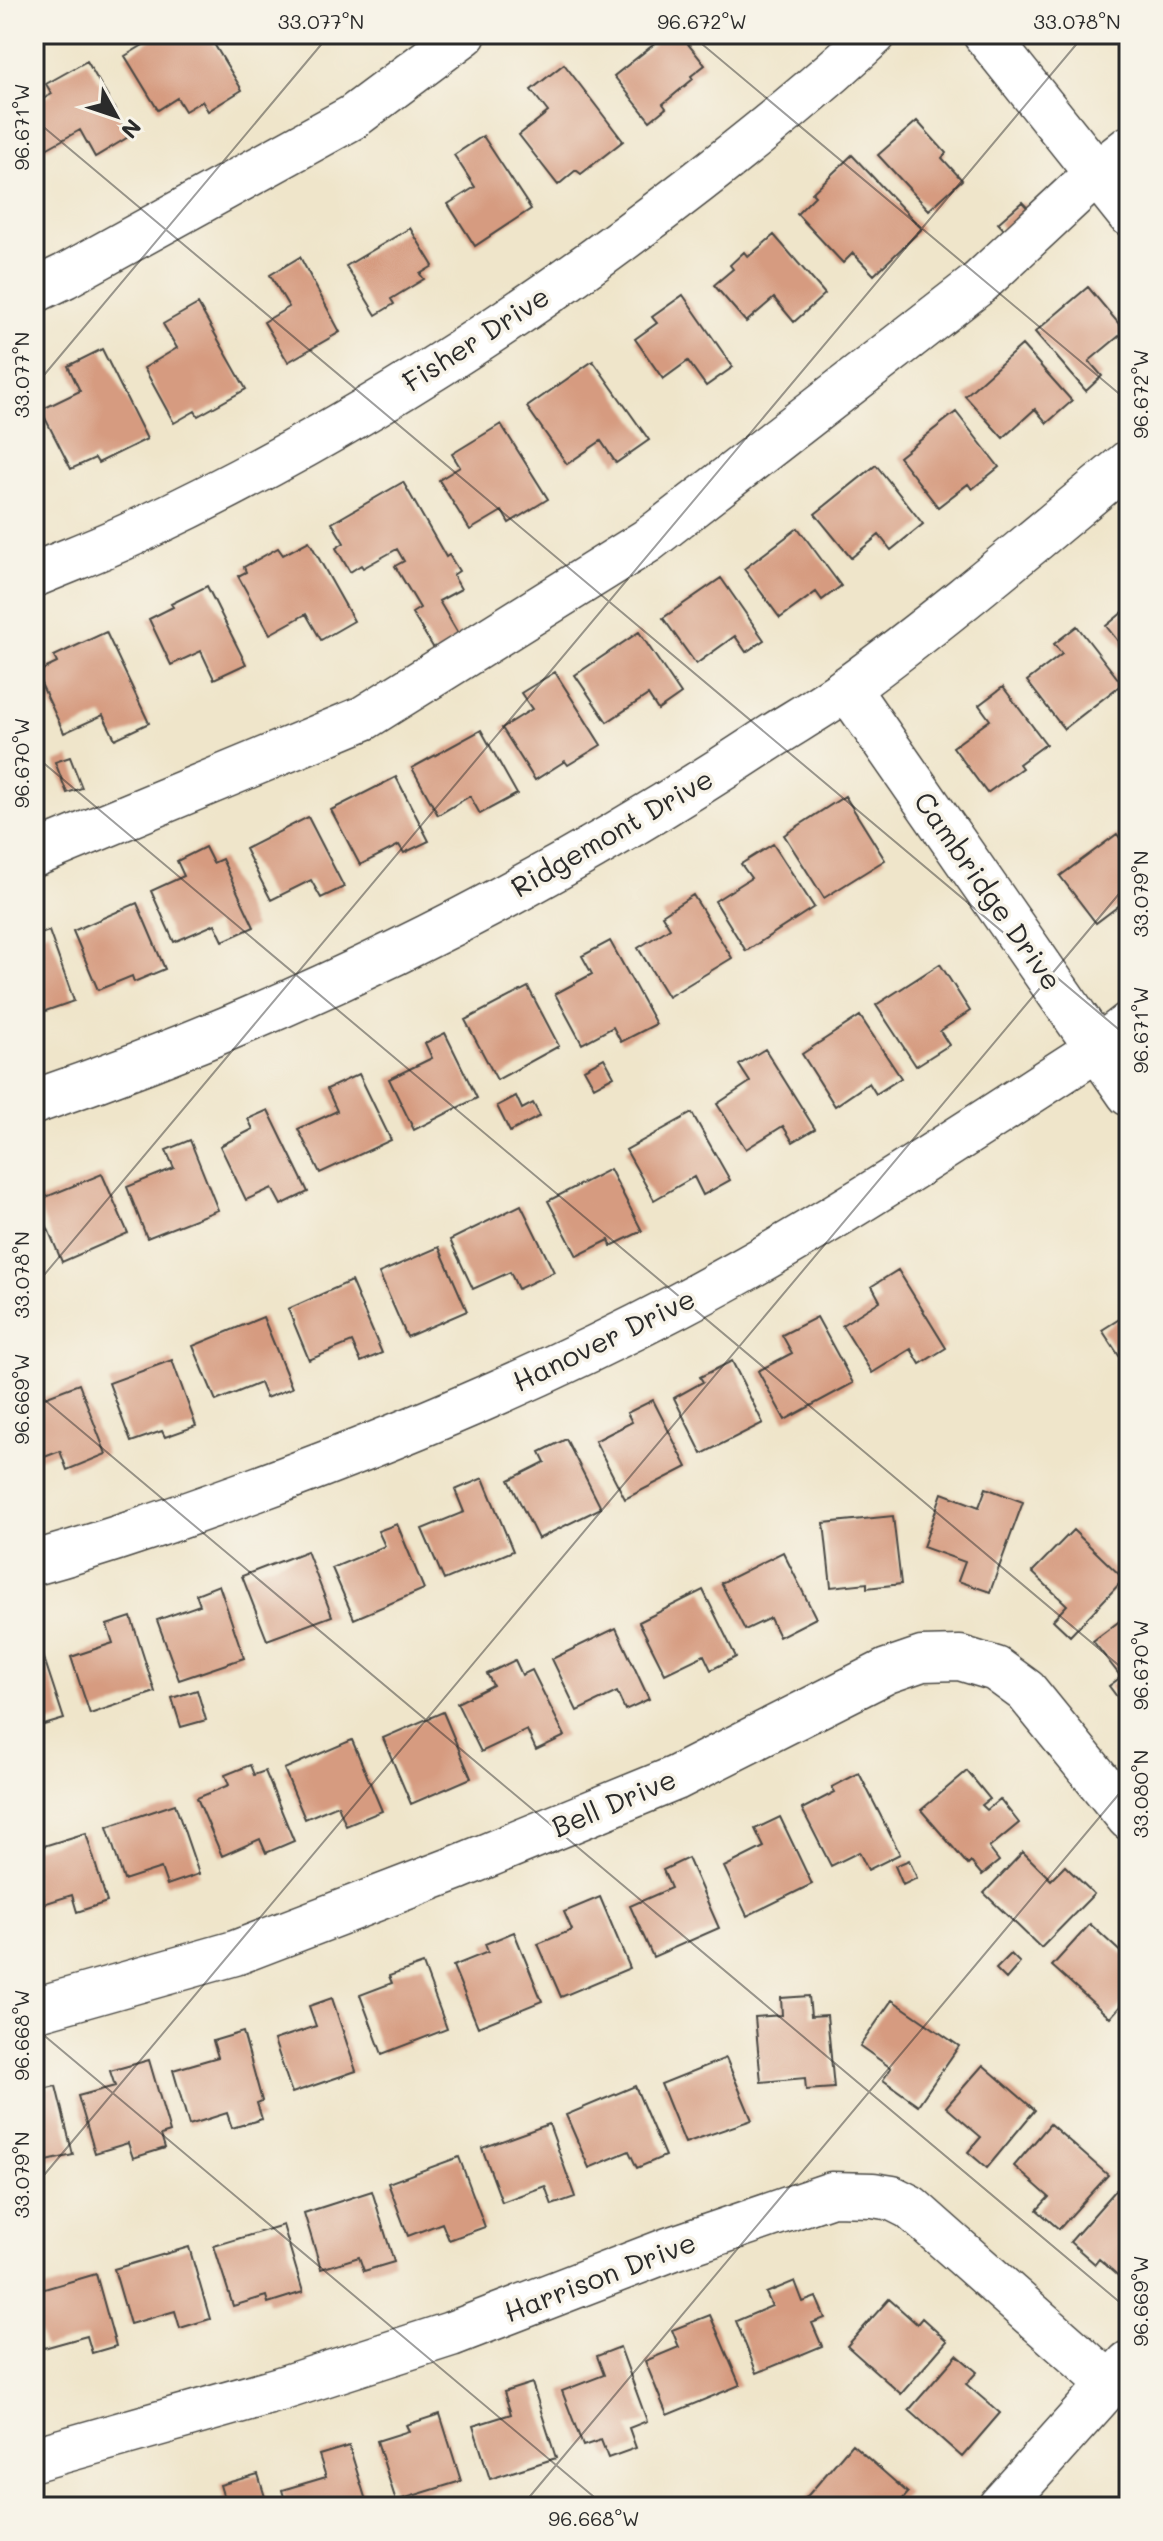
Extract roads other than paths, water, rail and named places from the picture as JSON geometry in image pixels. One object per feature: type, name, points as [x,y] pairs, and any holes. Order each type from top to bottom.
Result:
[{"type":"street","points":[[34,291],[353,117],[464,34]]},
{"type":"street","name":"Fisher Drive","points":[[34,575],[134,533],[268,464],[475,343],[617,245],[748,143],[874,34]]},
{"type":"street","points":[[985,34],[1113,161],[1129,214]]},
{"type":"street","points":[[34,855],[364,718],[647,541],[978,284],[1113,161]]},
{"type":"street","name":"Ridgemont Drive","points":[[34,1102],[125,1071],[237,1026],[423,938],[540,878],[689,791],[847,688],[994,574],[1129,462]]},
{"type":"street","name":"Cambridge Drive","points":[[847,688],[1113,1037],[1129,1094]]},
{"type":"street","name":"Hanover Drive","points":[[34,1563],[166,1522],[353,1455],[513,1386],[679,1305],[817,1228],[1113,1037]]},
{"type":"street","name":"Bell Drive","points":[[34,2010],[235,1953],[459,1867],[676,1778],[887,1671],[922,1659],[960,1658],[996,1669],[1026,1691],[1129,1818]]},
{"type":"street","name":"Harrison Drive","points":[[34,2459],[280,2389],[451,2334],[671,2249],[832,2194],[892,2198],[910,2207],[1120,2373]]},
{"type":"street","points":[[1000,2507],[1120,2373]]}]
